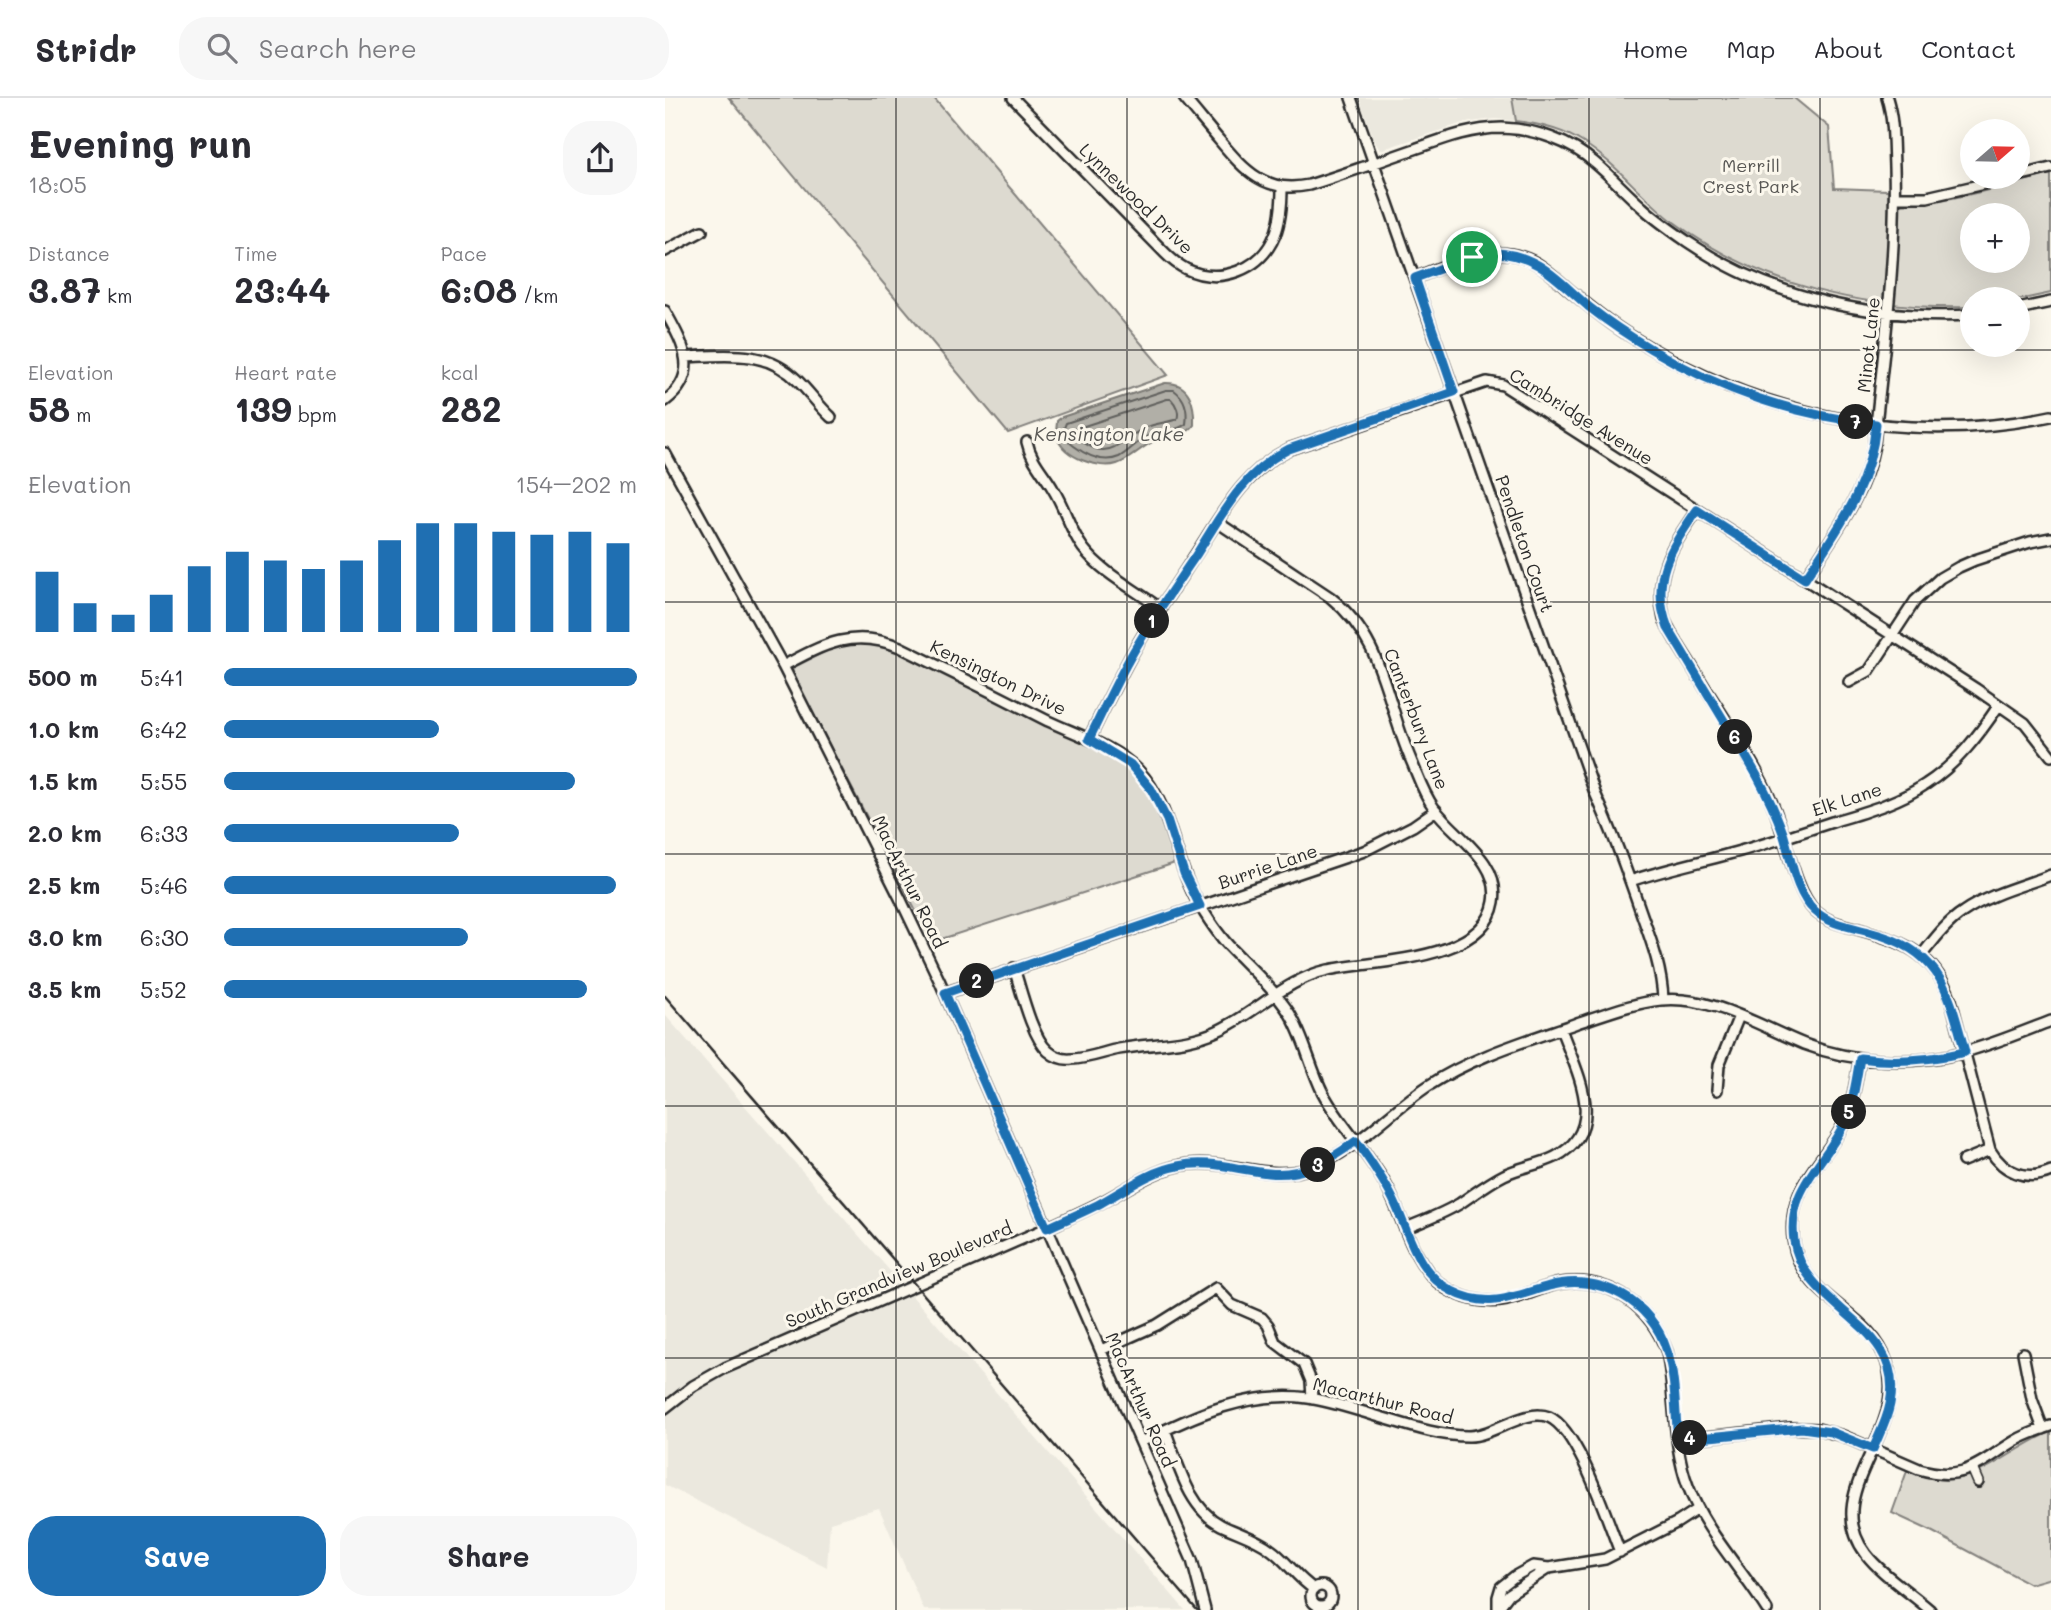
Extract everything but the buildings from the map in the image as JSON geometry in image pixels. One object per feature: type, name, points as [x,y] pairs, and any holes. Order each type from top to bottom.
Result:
[{"type":"street","name":"Lynnewood Drive","points":[[1013,98],[1165,253],[1184,268],[1198,274],[1231,274],[1251,265],[1265,252],[1279,225],[1282,187]]},
{"type":"street","points":[[1184,98],[1243,169],[1259,179],[1282,187],[1309,185],[1472,131],[1505,128],[1537,133],[1568,145],[1589,158],[1655,218],[1689,243],[1733,268],[1767,283],[1835,305],[1888,313],[1960,316]]},
{"type":"street","name":"Pendleton Court","points":[[1351,98],[1595,793],[1616,841],[1657,959],[1663,1000]]},
{"type":"street","name":"Minot Lane","points":[[1805,579],[1849,511],[1862,486],[1872,454],[1893,254],[1893,121],[1888,98]]},
{"type":"street","points":[[2030,173],[2051,168]]},
{"type":"street","points":[[1895,197],[1927,197],[1961,189]]},
{"type":"street","points":[[665,251],[702,231]]},
{"type":"street","points":[[1415,278],[1482,255],[1507,253],[1520,256],[1544,268],[1591,309],[1624,332],[1686,368],[1767,401],[1822,416],[1906,427],[1961,427],[2051,416]]},
{"type":"street","points":[[2030,306],[2051,302]]},
{"type":"street","points":[[665,311],[683,345],[686,357],[682,382],[665,401]]},
{"type":"street","points":[[686,357],[729,354],[765,360],[797,380],[831,417]]},
{"type":"street","name":"Cambridge Avenue","points":[[1089,739],[1123,670],[1217,522],[1249,477],[1276,455],[1298,446],[1487,382],[1503,385],[1999,705],[2025,723],[2050,751]]},
{"type":"street","points":[[1027,442],[1032,459],[1053,489],[1080,542],[1092,559],[1161,609]]},
{"type":"street","name":"MacArthur Road","points":[[665,453],[783,666],[945,993],[1192,1560],[1205,1610]]},
{"type":"street","points":[[1697,510],[1665,561],[1660,590],[1664,619],[1763,784],[1807,901],[1814,910],[1829,920],[1899,942],[1921,956],[1938,974],[1948,992],[1990,1150],[2008,1170],[2019,1175],[2036,1176],[2051,1171]]},
{"type":"street","name":"Canterbury Lane","points":[[1014,968],[1041,1044],[1052,1054],[1070,1059],[1206,1035],[1226,1027],[1293,985],[1319,973],[1417,957],[1461,943],[1480,931],[1489,918],[1495,898],[1490,872],[1482,859],[1436,810],[1425,794],[1372,648],[1352,617],[1317,587],[1217,522]]},
{"type":"street","points":[[1849,682],[1869,671],[1915,601],[1948,573],[1975,559],[2051,538]]},
{"type":"street","name":"Kensington Drive","points":[[783,666],[814,650],[842,640],[857,638],[883,641],[1089,739],[1130,764],[1151,789],[1167,820],[1184,873],[1200,906],[1228,945],[1276,996],[1297,1027],[1322,1092],[1385,1184],[1419,1260],[1432,1277],[1452,1292],[1472,1299],[1491,1301],[1508,1300],[1551,1286],[1582,1283],[1606,1287],[1634,1303],[1656,1326],[1668,1352],[1684,1473],[1699,1508],[1767,1610]]},
{"type":"street","name":"Elk Lane","points":[[1630,881],[1784,838],[1880,807],[1911,794],[1958,758],[1999,705]]},
{"type":"street","name":"Burrie Lane","points":[[945,993],[1364,851],[1436,810]]},
{"type":"street","points":[[1921,956],[1941,930],[1963,912],[1996,895],[2051,875]]},
{"type":"street","name":"South Grandview Boulevard","points":[[665,1408],[693,1386],[725,1368],[1047,1228],[1097,1205],[1153,1174],[1175,1166],[1200,1163],[1266,1173],[1291,1173],[1322,1164],[1451,1072],[1490,1053],[1636,1004],[1663,1000],[1703,1003],[1806,1045],[1860,1058],[1909,1061],[1965,1052],[2051,1021]]},
{"type":"street","points":[[1717,1090],[1719,1065],[1739,1016]]},
{"type":"street","points":[[1406,1228],[1441,1214],[1509,1173],[1555,1157],[1571,1145],[1582,1128],[1586,1105],[1561,1029]]},
{"type":"street","points":[[1860,1058],[1854,1097],[1843,1124],[1802,1186],[1796,1204],[1793,1234],[1806,1274],[1823,1294],[1873,1337],[1887,1362],[1891,1385],[1890,1406],[1853,1497],[1852,1523],[1856,1537],[1871,1560],[1930,1610]]},
{"type":"street","points":[[1963,1161],[1990,1150]]},
{"type":"street","points":[[1101,1350],[1157,1325],[1216,1288],[1232,1305],[1262,1318],[1275,1342],[1304,1364],[1311,1381],[1312,1399]]},
{"type":"street","points":[[1678,1440],[1802,1428],[1831,1432],[1930,1472],[1950,1473],[1972,1468],[2016,1441],[2047,1427],[2032,1399],[2023,1353]]},
{"type":"street","name":"Macarthur Road","points":[[1141,1442],[1220,1408],[1266,1397],[1312,1399],[1445,1436],[1473,1436],[1538,1415],[1550,1417],[1559,1424],[1577,1448],[1620,1552]]},
{"type":"street","points":[[1165,1430],[1188,1488],[1199,1507],[1219,1524],[1270,1549],[1314,1589]]},
{"type":"street","points":[[1972,1468],[1978,1482]]},
{"type":"street","points":[[1498,1608],[1509,1594],[1549,1568],[1605,1559],[1678,1522],[1699,1508]]},
{"type":"shaded area","points":[[1359,98],[1512,98],[1516,121],[1495,119],[1463,123],[1380,150]]},
{"type":"shaded area","points":[[665,1015],[1185,1610],[924,1610],[879,1508],[830,1522],[827,1567],[665,1485]]},
{"type":"green space","points":[[729,98],[934,98],[1168,375],[1008,433]]},
{"type":"green space","name":"Merrill Crest Park","points":[[1512,98],[1794,98],[1829,127],[1834,188],[1888,190],[1889,204],[1910,204],[1991,189],[2030,189],[2030,179],[2051,174],[2051,293],[2030,297],[2030,287],[1960,287],[1960,307],[1931,307],[1853,298],[1814,290],[1777,278],[1741,263],[1674,222],[1606,160],[1582,142],[1551,128],[1516,121]]},
{"type":"green space","points":[[861,642],[879,644],[903,652],[1121,761],[1135,772],[1152,796],[1175,863],[932,942],[792,673],[793,668],[836,646]]},
{"type":"green space","points":[[2051,1432],[2051,1578],[2030,1584],[1892,1513],[1907,1471],[1925,1477],[1959,1479],[1986,1469]]},
{"type":"water","name":"Kensington Lake","points":[[1165,383],[1180,386],[1192,402],[1194,425],[1186,432],[1155,441],[1122,462],[1109,465],[1092,463],[1074,456],[1057,437],[1057,421],[1062,417]]},
{"type":"railway","points":[[665,996],[1197,1610]]},
{"type":"route","points":[[1507,253],[1534,261],[1591,309],[1624,332],[1686,368],[1728,387],[1802,411],[1876,424],[1872,454],[1862,486],[1805,579],[1697,510],[1665,561],[1660,590],[1662,611],[1668,628],[1763,784],[1807,901],[1823,918],[1899,942],[1928,962],[1948,992],[1965,1052],[1909,1061],[1860,1058],[1854,1097],[1843,1124],[1802,1186],[1796,1204],[1793,1234],[1806,1274],[1823,1294],[1873,1337],[1887,1362],[1891,1385],[1890,1406],[1873,1449],[1831,1432],[1802,1428],[1678,1440],[1668,1352],[1649,1316],[1617,1292],[1606,1287],[1582,1283],[1563,1283],[1508,1300],[1482,1301],[1452,1292],[1432,1277],[1419,1260],[1385,1184],[1356,1141],[1322,1164],[1291,1173],[1274,1174],[1200,1163],[1175,1166],[1153,1174],[1097,1205],[1047,1228],[945,993],[1200,906],[1175,851],[1167,820],[1144,778],[1130,764],[1089,739],[1147,628],[1236,493],[1256,470],[1289,449],[1454,392],[1415,278],[1472,257],[1507,253]]}]
